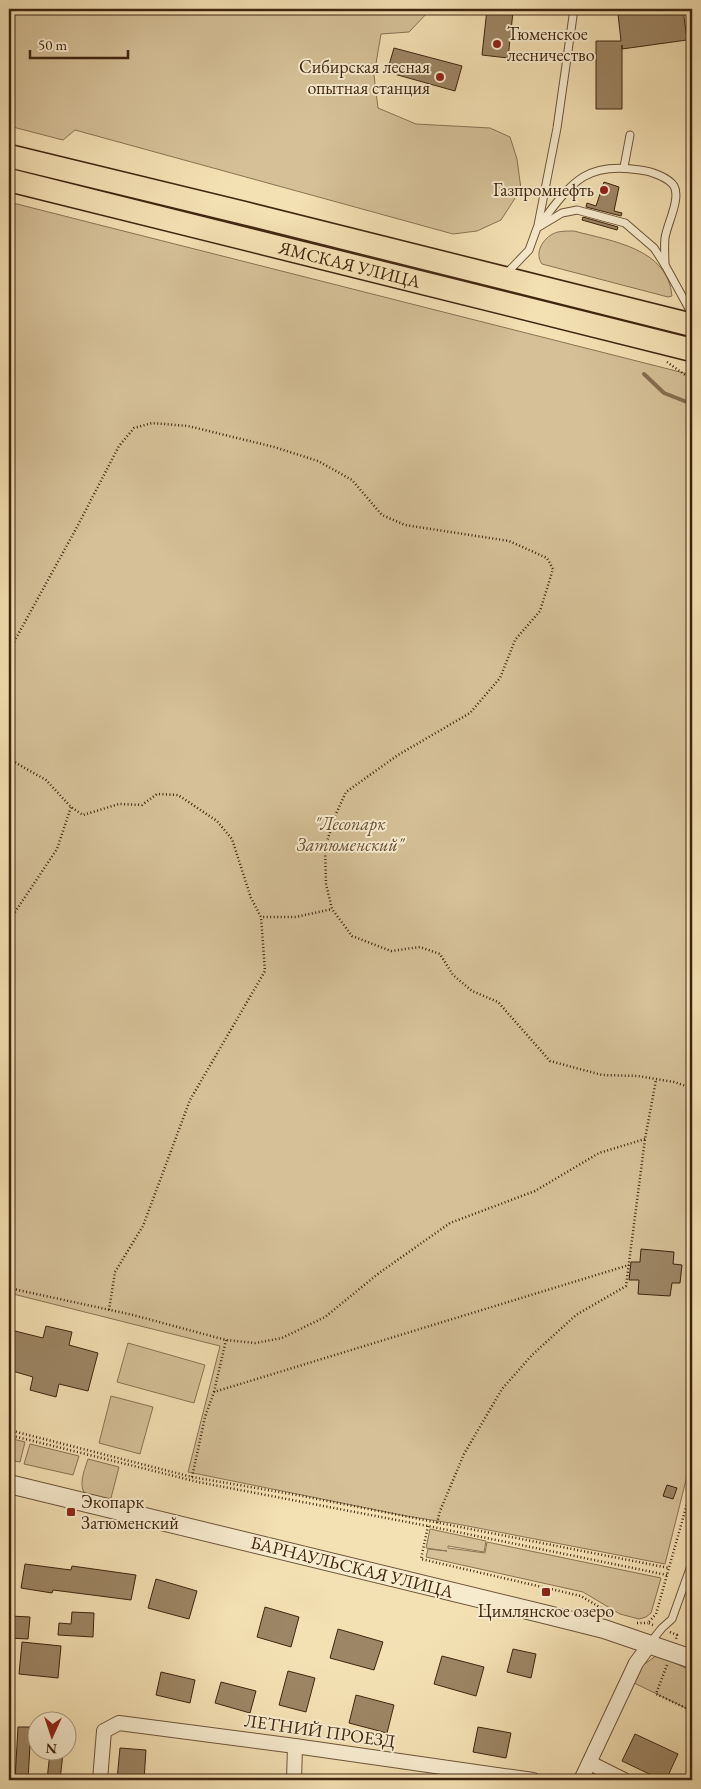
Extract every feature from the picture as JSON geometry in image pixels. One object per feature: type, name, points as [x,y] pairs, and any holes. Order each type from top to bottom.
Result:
[{"type":"main road","name":"ЯМСКАЯ УЛИЦА","points":[[9,156],[244,212],[692,325]]},
{"type":"main road","name":"ЯМСКАЯ УЛИЦА","points":[[9,180],[692,350]]},
{"type":"street","name":"БАРНАУЛЬСКАЯ УЛИЦА","points":[[9,1484],[604,1629],[692,1659]]},
{"type":"street","points":[[581,1780],[636,1663],[650,1644]]},
{"type":"street","name":"ЛЕТНИЙ ПРОЕЗД","points":[[100,1780],[104,1731],[118,1723],[534,1780]]},
{"type":"street","points":[[294,1780],[295,1746]]},
{"type":"street","points":[[590,1763],[624,1780]]},
{"type":"lane","points":[[502,277],[529,250],[537,228],[554,147],[574,9]]},
{"type":"lane","points":[[624,167],[630,135]]},
{"type":"lane","points":[[537,228],[566,190],[581,177],[603,168],[624,167],[647,171],[674,186],[676,197],[665,239],[666,265]]},
{"type":"lane","points":[[537,228],[562,213],[577,210],[625,223],[654,248],[666,265],[692,314]]},
{"type":"lane","points":[[650,1644],[662,1628],[672,1619],[692,1563]]},
{"type":"path","points":[[663,360],[692,380]]},
{"type":"path","points":[[9,651],[119,446],[134,428],[152,423],[188,426],[274,446],[310,458],[352,480],[382,515],[405,525],[509,541],[547,558],[553,569],[540,611],[515,640],[500,678],[470,713],[398,755],[346,792],[335,816],[325,848],[326,884],[332,909],[352,936],[391,951],[420,946],[440,954],[453,975],[472,991],[498,1002],[550,1061],[602,1075],[638,1076],[674,1082],[692,1088]]},
{"type":"path","points":[[9,759],[46,780],[72,807],[83,815],[119,804],[142,805],[157,794],[178,795],[217,821],[232,839],[251,898],[261,917],[265,970],[190,1100],[143,1226],[115,1272],[109,1310]]},
{"type":"path","points":[[9,921],[57,849],[72,807]]},
{"type":"path","points":[[261,917],[296,917],[332,909]]},
{"type":"path","points":[[437,1523],[440,1511],[464,1454],[502,1389],[532,1355],[576,1315],[626,1286],[645,1138],[656,1080]]},
{"type":"path","points":[[9,1288],[109,1310],[226,1340],[255,1343],[282,1338],[325,1317],[379,1273],[450,1223],[535,1191],[599,1153],[645,1138]]},
{"type":"path","points":[[214,1392],[629,1265]]},
{"type":"path","points":[[192,1477],[205,1417],[214,1392],[226,1340]]},
{"type":"path","points":[[9,1430],[192,1477],[297,1495],[668,1568]]},
{"type":"path","points":[[9,1435],[198,1482],[428,1526],[667,1575]]},
{"type":"path","points":[[429,1521],[421,1559],[581,1596],[615,1617]]},
{"type":"path","points":[[630,1622],[638,1624],[648,1623]]},
{"type":"green space","points":[[9,9],[431,9],[409,32],[381,34],[374,75],[378,108],[416,124],[490,128],[510,137],[517,159],[521,189],[501,220],[477,231],[453,234],[75,130],[63,140],[9,126]]},
{"type":"green space","name":"\"Лесопарк Затюменский\"","points":[[9,202],[692,375],[692,1456],[665,1564],[406,1516],[188,1472],[220,1346],[9,1293]]},
{"type":"green space","points":[[574,231],[620,243],[649,257],[660,267],[668,280],[672,296],[668,297],[542,264],[539,254],[545,240],[558,232]]},
{"type":"green space","points":[[128,1343],[205,1365],[194,1403],[117,1382]]},
{"type":"green space","points":[[111,1396],[153,1407],[140,1454],[99,1443]]},
{"type":"green space","points":[[9,1438],[25,1442],[20,1462],[9,1460]]},
{"type":"green space","points":[[30,1444],[79,1456],[73,1475],[24,1464]]},
{"type":"green space","points":[[88,1459],[119,1467],[111,1498],[107,1499],[85,1494],[82,1481]]},
{"type":"green space","points":[[430,1529],[486,1541],[484,1552],[448,1546],[448,1548],[485,1553],[487,1542],[661,1578],[651,1613],[639,1619],[620,1614],[583,1592],[426,1557],[428,1549],[447,1551],[426,1548]]},
{"type":"green space","points":[[657,1655],[692,1671],[692,1711],[634,1683],[642,1666]]},
{"type":"building","points":[[487,9],[513,12],[508,58],[482,55]]},
{"type":"building","points":[[641,9],[683,9],[687,40],[622,49],[622,109],[596,109],[596,41],[621,41],[618,14],[641,11]]},
{"type":"building","points":[[394,48],[462,66],[455,91],[387,72]]},
{"type":"building","points":[[604,182],[619,187],[614,211],[622,213],[621,216],[586,207],[587,203],[596,206]]},
{"type":"building","points":[[583,217],[618,227],[617,230],[582,220]]},
{"type":"building","points":[[641,1249],[674,1252],[673,1264],[682,1265],[680,1283],[672,1283],[670,1296],[638,1294],[639,1280],[629,1280],[631,1262],[640,1262]]},
{"type":"building","points":[[46,1326],[72,1332],[69,1345],[98,1353],[88,1391],[59,1384],[56,1397],[30,1390],[33,1377],[9,1370],[9,1338],[11,1330],[43,1338]]},
{"type":"building","points":[[667,1485],[677,1488],[673,1499],[663,1496]]},
{"type":"building","points":[[25,1564],[71,1570],[72,1566],[136,1575],[131,1600],[53,1590],[52,1593],[21,1588]]},
{"type":"building","points":[[156,1579],[197,1591],[189,1619],[148,1608]]},
{"type":"building","points":[[265,1607],[299,1617],[291,1647],[257,1637]]},
{"type":"building","points":[[72,1612],[94,1613],[93,1637],[58,1635],[59,1623],[71,1624]]},
{"type":"building","points":[[10,1616],[30,1617],[28,1639],[9,1638]]},
{"type":"building","points":[[338,1629],[383,1642],[374,1670],[330,1658]]},
{"type":"building","points":[[22,1642],[61,1646],[58,1678],[19,1674]]},
{"type":"building","points":[[513,1649],[536,1654],[531,1678],[507,1672]]},
{"type":"building","points":[[442,1656],[484,1667],[476,1696],[434,1684]]},
{"type":"building","points":[[288,1671],[315,1678],[306,1712],[279,1705]]},
{"type":"building","points":[[161,1672],[195,1680],[190,1703],[156,1695]]},
{"type":"building","points":[[221,1682],[256,1691],[250,1713],[215,1703]]},
{"type":"building","points":[[356,1695],[394,1705],[387,1733],[349,1723]]},
{"type":"building","points":[[18,1727],[28,1727],[28,1780],[15,1780]]},
{"type":"building","points":[[478,1727],[511,1733],[506,1758],[473,1752]]},
{"type":"building","points":[[635,1734],[678,1754],[666,1780],[662,1780],[622,1761]]},
{"type":"building","points":[[120,1748],[146,1750],[144,1780],[117,1780]]},
{"type":"building","points":[[49,1762],[62,1762],[60,1780],[47,1780]]},
{"type":"waterway","points":[[644,374],[664,393],[692,404]]},
{"type":"place","name":"Тюменское лесничество","points":[[497,44]]},
{"type":"place","name":"Сибирская лесная опытная станция","points":[[440,77]]},
{"type":"place","name":"Газпромнефть","points":[[604,190]]},
{"type":"place","name":"Экопарк Затюменский","points":[[71,1512]]},
{"type":"place","name":"Цимлянское озеро","points":[[546,1592]]}]
